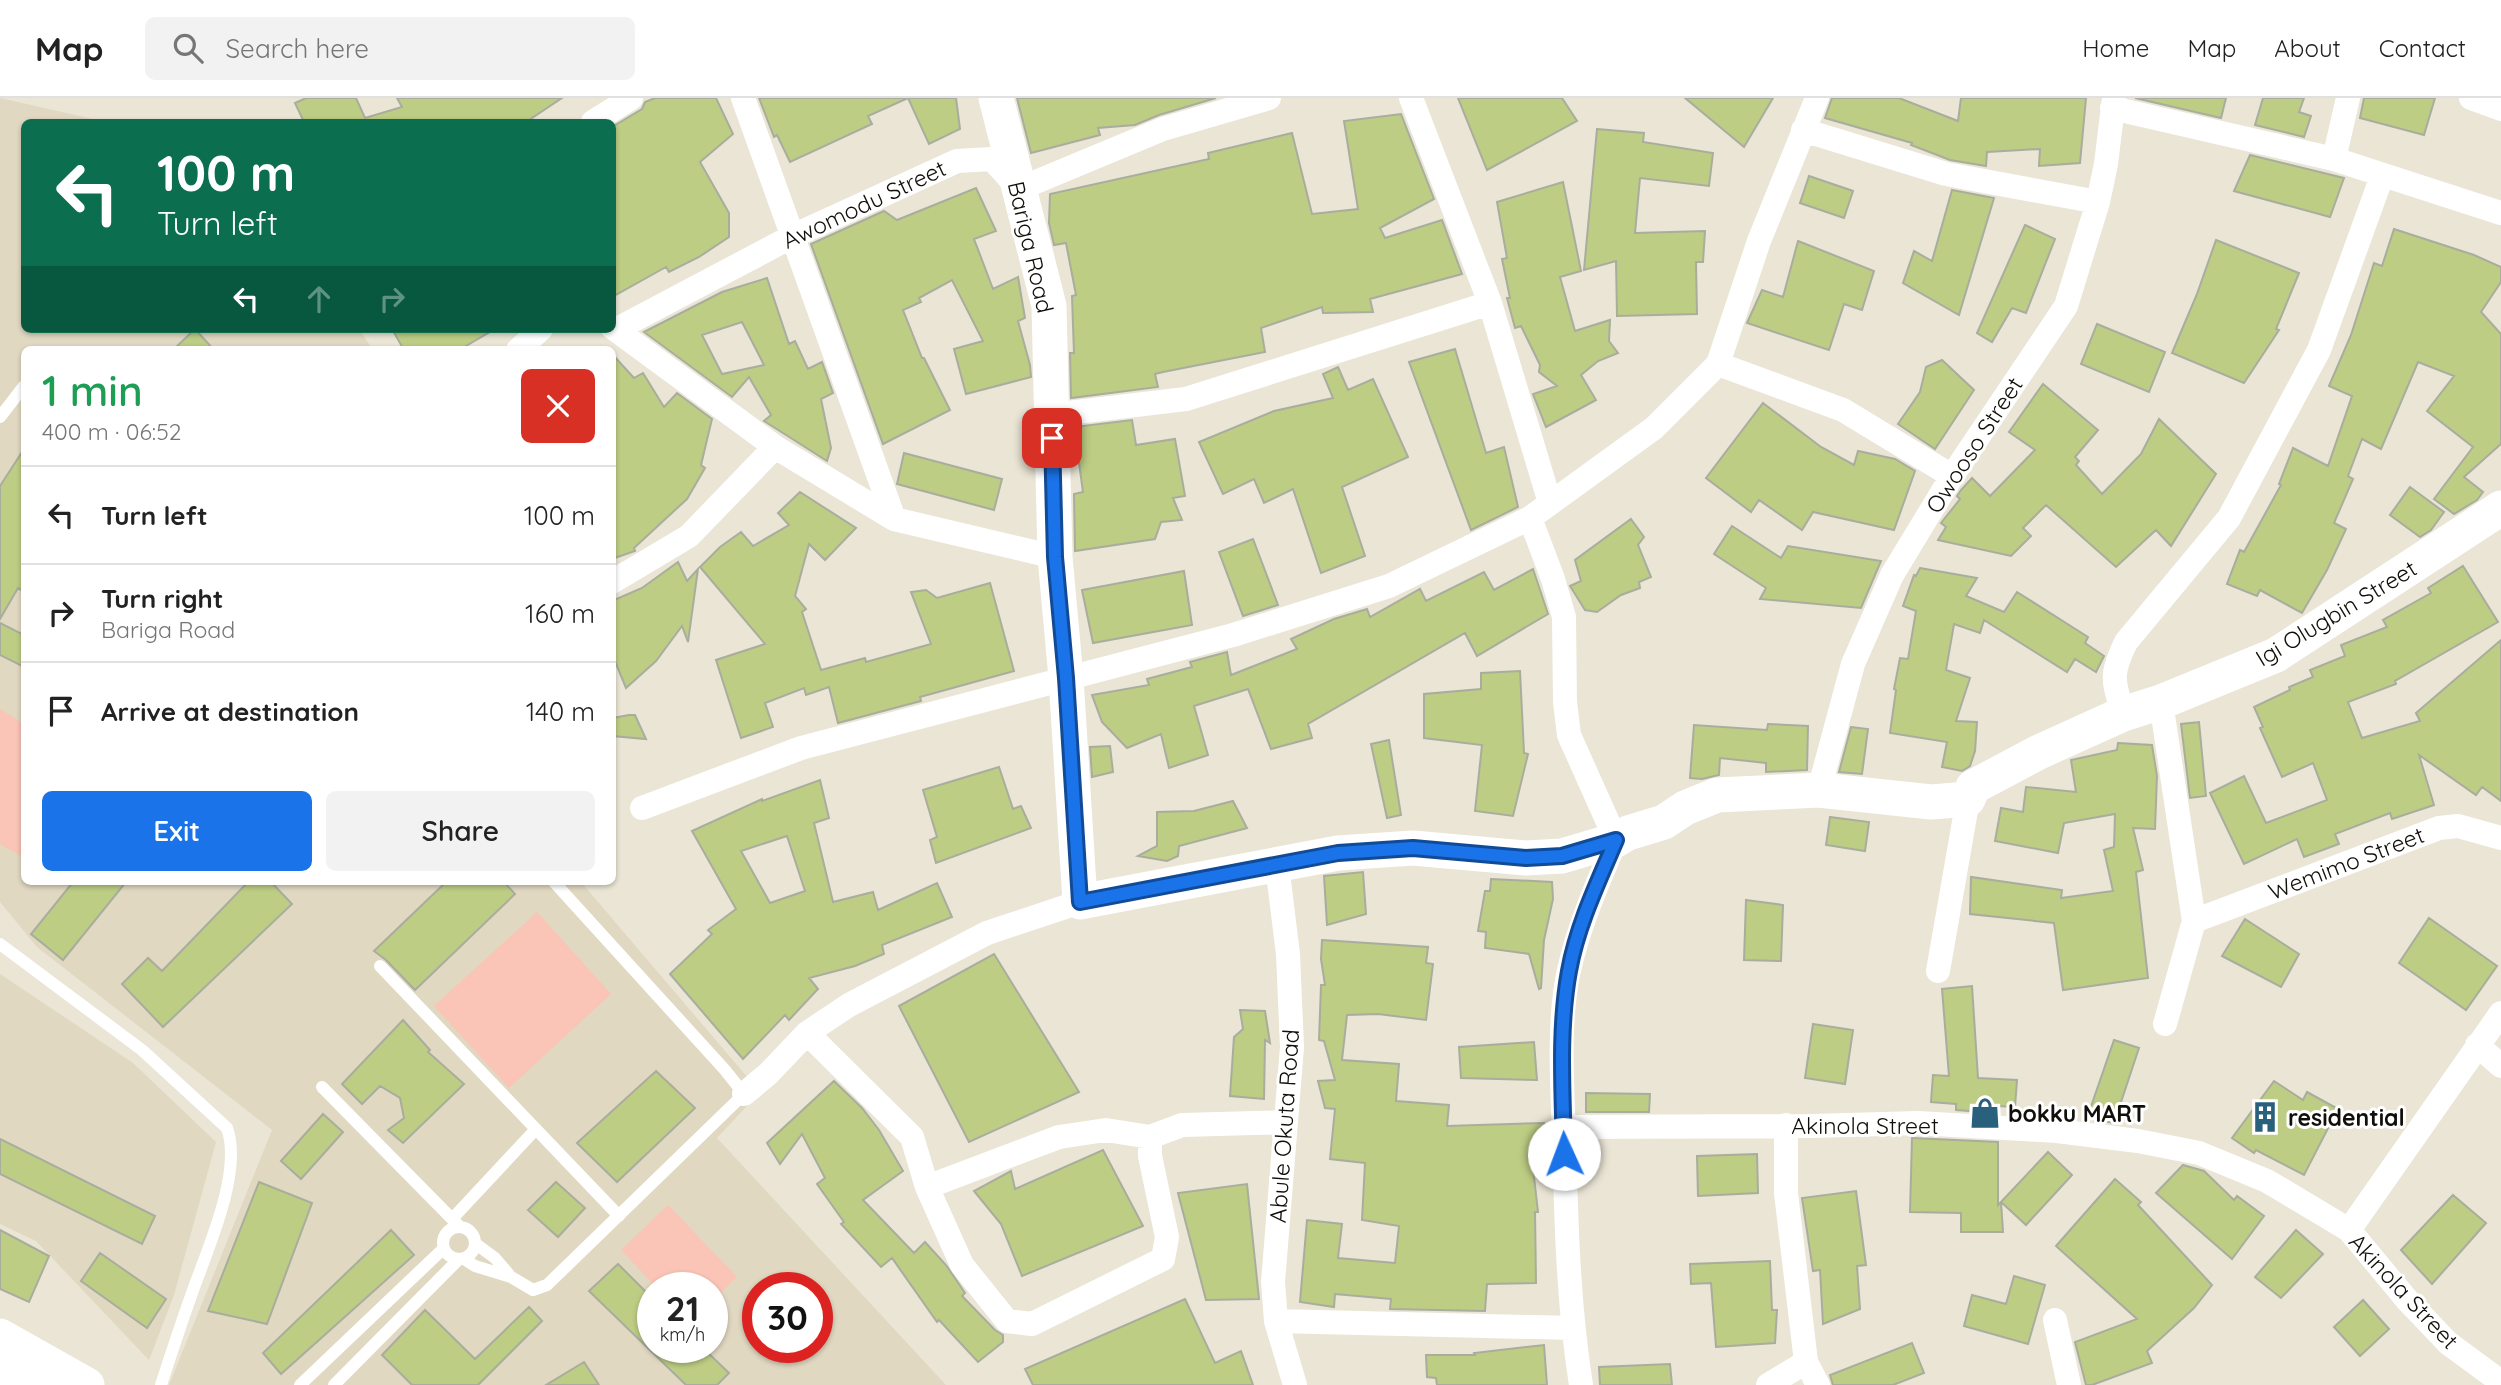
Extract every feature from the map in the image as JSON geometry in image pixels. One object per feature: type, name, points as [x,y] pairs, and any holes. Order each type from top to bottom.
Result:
[{"type":"street","points":[[598,119],[631,98]]},
{"type":"street","points":[[743,98],[894,519]]},
{"type":"street","name":"Bariga Road","points":[[996,98],[1049,306],[1055,557],[1066,678],[1080,902]]},
{"type":"street","points":[[1018,189],[1163,129],[1269,98]]},
{"type":"street","points":[[1411,98],[1490,303],[1564,617],[1564,702],[1569,735],[1616,840],[1584,917],[1569,971],[1563,1029],[1563,1127],[1572,1328],[1581,1385]]},
{"type":"street","points":[[642,808],[801,747],[1233,635],[1389,586],[1540,510],[1654,428],[1718,364],[1759,241],[1817,98]]},
{"type":"street","points":[[2334,159],[2348,98]]},
{"type":"street","points":[[2471,98],[2501,109]]},
{"type":"street","points":[[2113,103],[2334,159],[2501,213]]},
{"type":"street","name":"Owooso Street","points":[[1819,790],[1853,664],[1892,575],[1952,476],[2066,306],[2098,202],[2106,164],[2113,103]]},
{"type":"street","points":[[1803,130],[1946,174],[2098,202]]},
{"type":"street","name":"Awomodu Street","points":[[616,327],[793,236],[957,161],[992,159],[1018,189]]},
{"type":"street","points":[[2123,714],[2113,681],[2122,650],[2229,518],[2319,350],[2382,176]]},
{"type":"street","points":[[1051,415],[1186,399],[1490,303]]},
{"type":"street","points":[[616,329],[775,447],[894,519],[1055,557]]},
{"type":"street","points":[[522,346],[537,333]]},
{"type":"street","points":[[1718,364],[1843,410],[1952,476]]},
{"type":"street","points":[[616,580],[689,537],[775,447]]},
{"type":"street","name":"Igi Olugbin Street","points":[[1968,799],[1973,787],[2039,752],[2123,714],[2161,702],[2276,655],[2501,508]]},
{"type":"street","points":[[2161,702],[2194,921],[2165,1024]]},
{"type":"street","points":[[744,1094],[768,1074],[807,1033],[849,1005],[987,933],[1080,902],[1338,853],[1413,848],[1526,858],[1562,856],[1616,840],[1664,821],[1685,808],[1717,795],[1819,790],[1931,802],[1968,799],[1938,971]]},
{"type":"street","name":"Wemimo Street","points":[[2194,921],[2439,828],[2458,826],[2501,838]]},
{"type":"street","name":"Abule Okuta Road","points":[[1278,865],[1288,954],[1292,1047],[1273,1282],[1276,1321],[1295,1385]]},
{"type":"street","points":[[2349,1230],[2501,1013]]},
{"type":"street","points":[[807,1033],[912,1137],[927,1187],[962,1265],[1007,1321],[1032,1324],[1163,1259],[1167,1237],[1150,1156],[1150,1137]]},
{"type":"street","points":[[2477,1045],[2501,1066]]},
{"type":"street","points":[[927,1187],[1059,1137],[1106,1130],[1150,1137],[1182,1125],[1286,1122]]},
{"type":"street","name":"Akinola Street","points":[[1563,1127],[1918,1123],[2057,1131],[2199,1153],[2267,1181],[2349,1230],[2408,1301],[2448,1343],[2491,1381]]},
{"type":"street","points":[[1786,1125],[1786,1193],[1807,1362],[1818,1385]]},
{"type":"street","points":[[2055,1320],[2069,1385]]},
{"type":"street","points":[[1276,1321],[1572,1328]]},
{"type":"street","points":[[0,1336],[87,1385]]},
{"type":"street","points":[[1768,1385],[1807,1362]]},
{"type":"street","points":[[0,1365],[35,1385]]},
{"type":"lane","points":[[0,417],[21,390]]},
{"type":"lane","points":[[443,1249],[452,1258],[511,1277],[533,1290],[547,1285],[744,1094],[557,885]]},
{"type":"lane","points":[[0,944],[142,1050],[227,1128],[231,1139],[231,1163],[222,1210],[162,1385]]},
{"type":"lane","points":[[380,966],[619,1216]]},
{"type":"lane","points":[[322,1087],[456,1223],[472,1232],[476,1244],[495,1258],[511,1277]]},
{"type":"lane","points":[[300,1385],[443,1249],[444,1236],[536,1129]]},
{"type":"lane","points":[[334,1385],[461,1260],[470,1256],[476,1244]]},
{"type":"shaded area","points":[[0,98],[93,119],[21,119],[21,333],[362,333],[370,346],[21,346],[21,885],[584,885],[760,1092],[717,1138],[946,1385],[169,1385],[272,1130],[37,947],[0,902]]},
{"type":"shaded area","points":[[0,709],[21,722],[21,856],[0,844]]},
{"type":"shaded area","points":[[537,912],[611,994],[509,1088],[434,1006]]},
{"type":"shaded area","points":[[0,974],[133,1063],[216,1142],[174,1295],[149,1360],[36,1241],[0,1224]]},
{"type":"shaded area","points":[[668,1205],[737,1277],[728,1286],[728,1272],[642,1272],[621,1250]]},
{"type":"building","points":[[306,98],[356,98],[365,118],[402,107],[397,98],[562,98],[530,119],[303,119],[295,103]]},
{"type":"building","points":[[655,98],[716,98],[733,134],[700,162],[729,213],[729,237],[699,257],[669,272],[666,267],[616,295],[616,125],[642,109],[645,102]]},
{"type":"building","points":[[759,98],[908,98],[868,116],[872,124],[790,162],[777,135],[774,137]]},
{"type":"building","points":[[908,98],[956,98],[960,129],[929,144]]},
{"type":"building","points":[[1017,98],[1216,98],[1135,125],[1098,128],[1100,135],[1031,153]]},
{"type":"building","points":[[1458,98],[1562,98],[1577,121],[1487,170]]},
{"type":"building","points":[[1685,98],[1773,98],[1744,147]]},
{"type":"building","points":[[1832,98],[1899,98],[1958,121],[1961,98],[2086,98],[2080,163],[2039,166],[2040,149],[1987,152],[1986,166],[1950,160],[1911,145],[1912,143],[1825,118]]},
{"type":"building","points":[[2135,98],[2226,98],[2221,118]]},
{"type":"building","points":[[2263,98],[2304,98],[2299,112],[2311,116],[2304,137],[2255,125]]},
{"type":"building","points":[[2364,98],[2435,98],[2424,135],[2360,118]]},
{"type":"building","points":[[1401,114],[1434,199],[1380,228],[1385,238],[1442,220],[1462,274],[1370,299],[1373,312],[1323,313],[1322,307],[1261,328],[1265,352],[1155,374],[1158,387],[1071,398],[1070,353],[1074,353],[1072,296],[1076,295],[1066,243],[1054,245],[1049,223],[1050,194],[1209,159],[1208,153],[1292,133],[1312,214],[1358,209],[1344,121]]},
{"type":"building","points":[[1597,129],[1644,133],[1643,142],[1713,153],[1709,186],[1640,178],[1635,233],[1705,231],[1703,262],[1696,262],[1697,314],[1617,316],[1616,261],[1584,270]]},
{"type":"building","points":[[2250,155],[2344,178],[2330,217],[2234,191]]},
{"type":"building","points":[[1809,176],[1853,191],[1844,218],[1800,203]]},
{"type":"building","points":[[1563,182],[1581,271],[1560,277],[1575,331],[1610,320],[1609,341],[1618,353],[1598,361],[1581,375],[1596,400],[1546,427],[1533,394],[1557,386],[1539,372],[1540,365],[1521,326],[1515,328],[1507,298],[1510,298],[1502,259],[1507,258],[1497,202]]},
{"type":"building","points":[[976,188],[996,231],[974,239],[993,289],[1018,277],[1025,318],[1018,321],[1031,377],[966,394],[954,349],[983,341],[952,280],[919,298],[921,302],[903,310],[922,358],[950,410],[883,444],[811,244],[884,211],[897,220]]},
{"type":"building","points":[[1952,190],[1994,198],[1959,315],[1903,283],[1914,251],[1932,261]]},
{"type":"building","points":[[2025,225],[2055,239],[2026,313],[2012,308],[1992,342],[1977,333]]},
{"type":"building","points":[[2394,229],[2474,255],[2501,267],[2501,282],[2481,312],[2501,334],[2501,444],[2464,477],[2483,492],[2477,500],[2454,514],[2434,499],[2473,447],[2427,411],[2454,376],[2418,362],[2381,449],[2362,439],[2348,476],[2353,479],[2334,523],[2346,529],[2327,570],[2302,613],[2260,590],[2257,596],[2227,584],[2240,550],[2244,552],[2281,485],[2279,484],[2293,448],[2328,466],[2352,396],[2329,386],[2351,335],[2374,263],[2382,266]]},
{"type":"building","points":[[2216,240],[2299,273],[2276,329],[2279,330],[2244,383],[2172,353]]},
{"type":"building","points":[[1798,241],[1874,271],[1862,310],[1844,304],[1829,350],[1747,323],[1762,290],[1783,297]]},
{"type":"building","points":[[767,278],[789,344],[795,341],[808,369],[822,362],[833,393],[821,399],[831,448],[827,461],[764,421],[771,415],[749,377],[732,397],[644,332],[722,292]],"holes":[[[742,322],[764,365],[722,374],[702,335]]]},
{"type":"building","points":[[2097,324],[2165,352],[2149,392],[2081,364]]},
{"type":"building","points":[[191,333],[199,333],[210,346],[177,346]]},
{"type":"building","points":[[394,333],[488,333],[466,346],[402,346]]},
{"type":"building","points":[[1455,349],[1486,453],[1504,447],[1518,507],[1471,530],[1409,362]]},
{"type":"building","points":[[616,358],[634,378],[643,373],[664,407],[677,393],[712,419],[701,465],[705,468],[687,499],[634,548],[635,551],[616,558]]},
{"type":"building","points":[[1942,360],[1974,390],[1935,449],[1898,424],[1920,392],[1926,367]]},
{"type":"building","points":[[1338,367],[1348,390],[1373,379],[1408,457],[1342,487],[1365,556],[1321,573],[1293,489],[1264,503],[1254,479],[1223,494],[1199,442],[1274,411],[1333,398],[1323,374]]},
{"type":"building","points":[[2043,384],[2098,430],[2075,457],[2079,461],[2076,465],[2102,494],[2141,454],[2159,419],[2216,474],[2171,546],[2156,530],[2116,567],[2046,505],[2023,528],[2031,536],[2011,556],[1938,540],[1946,527],[1941,523],[1960,499],[1957,496],[1961,490],[1972,478],[1990,496],[2035,450],[2009,432]]},
{"type":"building","points":[[1763,403],[1821,447],[1854,465],[1858,451],[1895,459],[1915,471],[1894,530],[1813,512],[1802,530],[1759,500],[1751,512],[1706,478]]},
{"type":"building","points":[[1132,420],[1136,445],[1175,439],[1185,496],[1173,498],[1182,520],[1161,522],[1155,539],[1075,551],[1074,494],[1083,492],[1074,427]]},
{"type":"building","points":[[904,453],[1002,479],[994,510],[897,484]]},
{"type":"building","points":[[21,454],[21,590],[18,588],[0,619],[0,486]]},
{"type":"building","points":[[2410,487],[2444,512],[2431,530],[2420,537],[2390,515]]},
{"type":"building","points":[[800,492],[856,528],[825,560],[809,544],[795,596],[806,609],[802,612],[821,670],[865,658],[866,662],[931,644],[911,592],[926,590],[937,598],[990,583],[1014,671],[920,697],[921,701],[838,723],[829,687],[806,695],[804,688],[765,703],[773,727],[741,738],[716,660],[765,644],[700,567],[720,547],[741,532],[753,546],[789,525],[778,513]]},
{"type":"building","points":[[1631,519],[1644,537],[1638,545],[1651,577],[1639,582],[1640,588],[1621,595],[1597,612],[1585,610],[1570,586],[1581,581],[1575,560]]},
{"type":"building","points":[[1732,526],[1781,558],[1788,546],[1881,561],[1861,608],[1760,599],[1766,588],[1714,554]]},
{"type":"building","points":[[1253,539],[1278,605],[1243,616],[1219,552]]},
{"type":"building","points":[[678,562],[687,581],[698,569],[688,642],[682,626],[656,661],[626,688],[616,664],[616,599],[642,588]]},
{"type":"building","points":[[2463,566],[2498,622],[2395,681],[2396,684],[2348,702],[2362,738],[2420,721],[2416,713],[2501,640],[2501,801],[2482,787],[2476,795],[2419,755],[2434,805],[2392,819],[2390,813],[2335,834],[2339,844],[2304,857],[2297,839],[2244,864],[2210,793],[2244,776],[2266,823],[2327,800],[2313,763],[2282,777],[2260,728],[2263,727],[2254,707],[2313,677],[2310,670],[2345,656],[2341,645],[2387,627],[2383,620],[2431,593],[2428,588]]},
{"type":"building","points":[[1920,568],[1977,578],[1966,596],[2004,612],[2017,592],[2088,637],[2085,643],[2104,656],[2096,672],[2075,659],[2067,672],[1984,620],[1980,633],[1954,624],[1946,670],[1970,678],[1956,721],[1977,722],[1975,751],[1970,766],[1962,771],[1942,767],[1947,742],[1890,733],[1900,658],[1908,659],[1916,611],[1903,606],[1914,575],[1916,576]]},
{"type":"building","points":[[1533,569],[1548,614],[1477,656],[1465,633],[1308,724],[1312,738],[1271,749],[1248,689],[1194,706],[1208,755],[1169,768],[1161,734],[1127,748],[1102,722],[1092,695],[1149,685],[1147,679],[1192,667],[1190,662],[1227,652],[1231,675],[1297,649],[1291,639],[1334,619],[1367,609],[1370,617],[1420,589],[1426,601],[1484,572],[1494,590]]},
{"type":"building","points":[[1184,571],[1192,625],[1093,643],[1082,590]]},
{"type":"building","points":[[0,623],[21,634],[21,666],[0,655]]},
{"type":"building","points":[[1520,671],[1524,753],[1528,754],[1513,816],[1475,811],[1482,745],[1424,738],[1424,694],[1481,689],[1481,673]]},
{"type":"building","points":[[635,715],[646,739],[616,736],[616,717]]},
{"type":"building","points":[[2199,722],[2206,796],[2190,798],[2181,724]]},
{"type":"building","points":[[1768,724],[1808,726],[1807,770],[1766,772],[1766,763],[1720,758],[1719,775],[1702,779],[1690,778],[1694,725],[1767,730]]},
{"type":"building","points":[[1851,727],[1868,729],[1862,774],[1839,772]]},
{"type":"building","points":[[1389,740],[1401,815],[1387,818],[1371,744]]},
{"type":"building","points":[[2118,743],[2152,745],[2157,776],[2155,829],[2133,828],[2143,870],[2136,872],[2148,978],[2063,990],[2054,923],[1970,914],[1971,877],[2062,890],[2061,898],[2113,891],[2104,850],[2114,847],[2115,814],[2064,823],[2058,853],[1995,841],[2001,808],[2023,812],[2026,787],[2076,792],[2071,760],[2117,750]]},
{"type":"building","points":[[1110,746],[1113,772],[1092,777],[1090,747]]},
{"type":"building","points":[[999,767],[1013,809],[1021,806],[1031,828],[936,863],[930,840],[937,837],[923,790]]},
{"type":"building","points":[[820,780],[829,818],[814,823],[833,902],[873,892],[878,910],[937,883],[952,917],[882,945],[884,954],[855,966],[809,978],[818,989],[789,1020],[785,1015],[743,1059],[670,974],[712,934],[708,930],[736,909],[692,831]],"holes":[[[787,836],[805,891],[770,903],[741,851]]]},
{"type":"building","points":[[1233,801],[1247,828],[1179,846],[1178,856],[1167,861],[1138,856],[1157,846],[1157,812],[1194,811]]},
{"type":"building","points":[[1830,817],[1869,822],[1865,851],[1826,845]]},
{"type":"building","points":[[1363,872],[1366,914],[1327,925],[1324,876]]},
{"type":"building","points":[[1491,879],[1552,882],[1553,899],[1544,940],[1539,989],[1529,954],[1485,948],[1486,932],[1478,931],[1485,891],[1490,891]]},
{"type":"building","points":[[71,885],[124,885],[63,960],[31,934]]},
{"type":"building","points":[[245,885],[274,885],[292,904],[163,1027],[122,984],[148,958],[162,971]]},
{"type":"building","points":[[443,885],[507,885],[515,894],[415,990],[374,951]]},
{"type":"building","points":[[1746,900],[1783,905],[1781,961],[1744,960]]},
{"type":"building","points":[[2429,918],[2497,966],[2466,1010],[2399,963]]},
{"type":"building","points":[[2245,919],[2299,954],[2281,987],[2222,956]]},
{"type":"building","points":[[1322,940],[1428,947],[1426,963],[1433,964],[1426,1020],[1378,1014],[1347,1015],[1342,1060],[1399,1064],[1396,1101],[1449,1105],[1447,1126],[1544,1123],[1546,1167],[1533,1168],[1538,1212],[1535,1212],[1536,1283],[1487,1284],[1485,1311],[1390,1309],[1391,1299],[1335,1294],[1334,1307],[1300,1302],[1307,1220],[1342,1224],[1338,1258],[1395,1263],[1399,1226],[1362,1220],[1365,1163],[1330,1159],[1335,1109],[1325,1108],[1318,1081],[1335,1080],[1324,1041],[1319,1040],[1321,985],[1325,985],[1321,959]]},
{"type":"building","points":[[994,954],[1079,1092],[969,1142],[899,1006]]},
{"type":"building","points":[[1972,986],[1978,1078],[2017,1080],[2015,1107],[1997,1106],[1997,1113],[1956,1110],[1956,1104],[1931,1102],[1933,1075],[1949,1076],[1942,989]]},
{"type":"building","points":[[1240,1010],[1265,1011],[1270,1043],[1265,1040],[1264,1099],[1230,1096],[1234,1037],[1243,1029]]},
{"type":"building","points":[[403,1020],[430,1050],[428,1052],[464,1084],[403,1143],[388,1130],[404,1118],[400,1098],[380,1086],[362,1104],[342,1084]]},
{"type":"building","points":[[1813,1024],[1853,1030],[1845,1084],[1805,1078]]},
{"type":"building","points":[[2114,1040],[2139,1048],[2114,1123],[2087,1118]]},
{"type":"building","points":[[1534,1042],[1537,1080],[1461,1078],[1459,1047]]},
{"type":"building","points":[[656,1071],[695,1108],[617,1182],[577,1143]]},
{"type":"building","points":[[834,1081],[862,1108],[879,1130],[903,1171],[863,1200],[914,1253],[925,1242],[946,1265],[965,1293],[962,1296],[1003,1335],[1003,1342],[978,1362],[939,1320],[937,1322],[892,1258],[881,1267],[841,1224],[844,1222],[817,1184],[825,1178],[802,1134],[780,1164],[767,1143]]},
{"type":"building","points":[[2274,1081],[2303,1100],[2307,1092],[2338,1109],[2304,1175],[2256,1150],[2254,1153],[2232,1138]]},
{"type":"building","points":[[1586,1093],[1650,1094],[1649,1112],[1586,1112]]},
{"type":"building","points":[[323,1114],[343,1132],[301,1179],[281,1161]]},
{"type":"building","points":[[1912,1138],[1998,1142],[1998,1205],[2001,1202],[2003,1232],[1961,1232],[1961,1213],[1910,1212]]},
{"type":"building","points":[[0,1139],[155,1216],[142,1244],[0,1174]]},
{"type":"building","points":[[1103,1150],[1143,1226],[1022,1276],[1001,1224],[974,1191],[1011,1171],[1015,1189]]},
{"type":"building","points":[[2048,1152],[2072,1175],[2026,1225],[2001,1202]]},
{"type":"building","points":[[1757,1154],[1758,1193],[1698,1196],[1697,1156]]},
{"type":"building","points":[[2183,1165],[2204,1171],[2234,1200],[2237,1196],[2264,1216],[2232,1259],[2156,1193]]},
{"type":"building","points":[[2115,1179],[2141,1202],[2138,1205],[2212,1285],[2194,1308],[2147,1351],[2152,1363],[2086,1385],[2075,1342],[2137,1319],[2056,1246]]},
{"type":"building","points":[[259,1182],[312,1203],[267,1324],[208,1311]]},
{"type":"building","points":[[556,1182],[585,1208],[558,1237],[528,1210]]},
{"type":"building","points":[[1247,1184],[1259,1299],[1206,1300],[1178,1193]]},
{"type":"building","points":[[1856,1191],[1866,1265],[1857,1266],[1860,1309],[1823,1324],[1820,1270],[1813,1271],[1802,1198]]},
{"type":"building","points":[[2453,1195],[2486,1223],[2432,1284],[2401,1250]]},
{"type":"building","points":[[0,1230],[49,1256],[29,1302],[0,1289]]},
{"type":"building","points":[[391,1230],[414,1255],[281,1374],[263,1353]]},
{"type":"building","points":[[2296,1230],[2323,1254],[2281,1298],[2255,1277]]},
{"type":"building","points":[[100,1253],[166,1299],[147,1328],[81,1281]]},
{"type":"building","points":[[1770,1261],[1772,1310],[1777,1310],[1775,1343],[1716,1347],[1711,1283],[1691,1284],[1690,1264]]},
{"type":"building","points":[[618,1264],[637,1283],[637,1338],[589,1291]]},
{"type":"building","points":[[2014,1276],[2045,1285],[2028,1344],[1964,1326],[1972,1295],[2006,1304]]},
{"type":"building","points":[[1185,1299],[1215,1363],[1241,1351],[1253,1385],[1033,1385],[1025,1369]]},
{"type":"building","points":[[2363,1300],[2389,1329],[2360,1356],[2334,1327]]},
{"type":"building","points":[[529,1307],[542,1321],[478,1385],[412,1385],[382,1355],[425,1310],[475,1359]]},
{"type":"building","points":[[1912,1343],[1924,1373],[1893,1385],[1833,1385],[1830,1375]]},
{"type":"building","points":[[1544,1345],[1547,1385],[1437,1385],[1436,1378],[1427,1377],[1426,1355],[1475,1355],[1474,1353]]},
{"type":"building","points":[[584,1362],[599,1385],[546,1385]]},
{"type":"building","points":[[663,1363],[719,1363],[729,1373],[717,1385],[686,1385]]},
{"type":"building","points":[[1670,1364],[1672,1385],[1600,1385],[1599,1367]]},
{"type":"place","name":"bokku MART","points":[[1985,1113]]},
{"type":"place","name":"residential","points":[[2265,1117]]},
{"type":"route","points":[[1052,438],[1055,557],[1066,678],[1080,902],[1338,853],[1413,848],[1526,858],[1562,856],[1616,840],[1584,917],[1569,971],[1563,1029],[1564,1154]]}]
